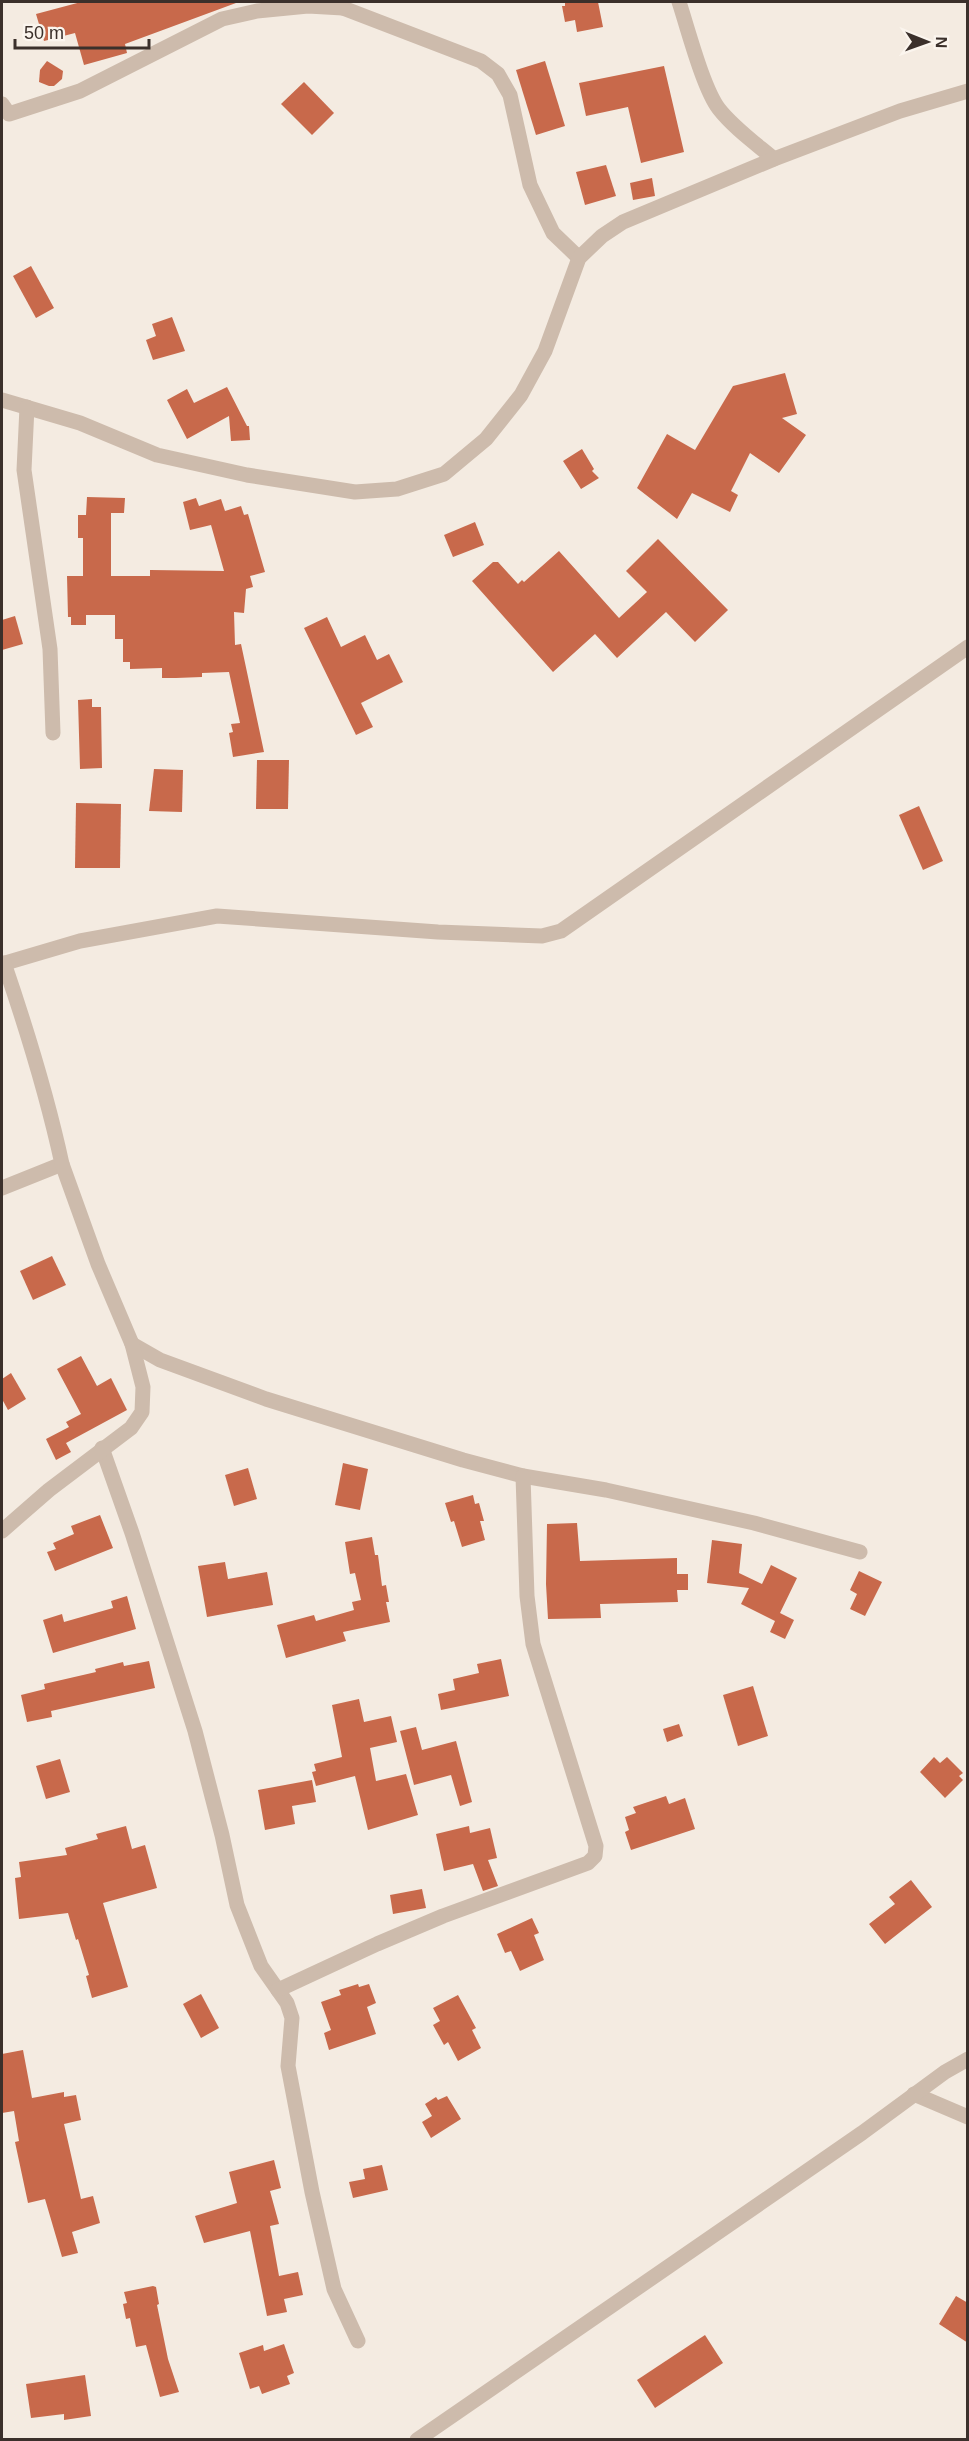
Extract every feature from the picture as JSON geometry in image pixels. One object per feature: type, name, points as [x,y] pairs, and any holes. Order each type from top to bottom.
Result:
[{"type":"street","points":[[679,2],[705,79],[718,108],[737,128],[774,159]]},
{"type":"street","points":[[4,111],[80,91],[222,19],[257,11],[338,5],[481,61],[498,74],[510,95],[530,185],[553,233],[579,258]]},
{"type":"street","points":[[2,400],[80,423],[157,455],[247,475],[355,492],[397,489],[444,474],[486,439],[521,395],[545,351],[579,258],[602,236],[623,222],[774,159],[900,111],[968,91]]},
{"type":"street","points":[[27,408],[24,470],[50,649],[53,733]]},
{"type":"street","points":[[2,1531],[102,1448],[131,1428],[141,1412],[143,1387],[132,1344],[98,1264],[62,1164],[33,1048],[3,964],[80,941],[217,916],[519,935],[542,936],[561,931],[968,647]]},
{"type":"street","points":[[2,1188],[62,1164]]},
{"type":"street","points":[[132,1344],[160,1360],[266,1399],[378,1435],[524,1476],[606,1490],[754,1523],[860,1552]]},
{"type":"street","points":[[102,1448],[132,1533],[195,1731],[237,1905],[261,1966],[287,2003],[292,2018],[288,2066],[334,2289],[358,2341]]},
{"type":"street","points":[[278,1989],[377,1944],[588,1863],[595,1856],[596,1846],[533,1644],[527,1596],[524,1476]]},
{"type":"street","points":[[417,2439],[853,2139],[945,2072],[968,2059]]},
{"type":"street","points":[[914,2094],[968,2117]]},
{"type":"building","points":[[81,2],[236,3],[125,44],[127,53],[84,65],[75,33],[44,41],[36,14]]},
{"type":"building","points":[[565,2],[598,2],[603,27],[577,32],[575,20],[565,22],[562,6],[565,6]]},
{"type":"building","points":[[47,61],[63,71],[62,79],[54,86],[39,82],[40,70]]},
{"type":"building","points":[[545,61],[565,126],[536,135],[516,70]]},
{"type":"building","points":[[664,66],[684,152],[641,163],[628,107],[586,116],[579,83]]},
{"type":"building","points":[[304,82],[334,113],[312,135],[281,104]]},
{"type":"building","points":[[606,165],[616,196],[585,205],[576,172]]},
{"type":"building","points":[[652,178],[655,196],[633,200],[630,183]]},
{"type":"building","points":[[31,266],[54,308],[36,318],[13,276]]},
{"type":"building","points":[[172,317],[185,351],[153,360],[146,340],[156,336],[152,324]]},
{"type":"building","points":[[785,373],[797,414],[782,418],[806,435],[779,473],[750,453],[731,491],[738,495],[730,512],[692,493],[677,519],[637,488],[667,434],[695,450],[733,386]]},
{"type":"building","points":[[227,387],[249,426],[250,440],[231,441],[229,416],[187,439],[167,400],[187,389],[194,403]]},
{"type":"building","points":[[582,449],[594,469],[592,471],[599,478],[581,489],[563,461]]},
{"type":"building","points":[[87,497],[125,498],[124,513],[111,513],[111,576],[150,576],[150,570],[224,571],[211,525],[190,530],[183,502],[196,498],[199,506],[221,499],[225,511],[241,506],[244,515],[248,514],[265,572],[250,576],[253,587],[246,589],[244,613],[234,612],[235,645],[241,644],[264,752],[233,757],[229,733],[233,732],[231,724],[240,723],[229,672],[202,673],[202,677],[162,678],[162,668],[130,669],[130,662],[123,662],[123,639],[115,639],[115,615],[86,615],[86,625],[71,625],[71,617],[68,617],[67,576],[83,576],[83,538],[78,538],[78,515],[86,515]]},
{"type":"building","points":[[475,522],[484,545],[453,557],[444,535]]},
{"type":"building","points":[[658,539],[728,610],[695,642],[666,612],[617,658],[595,634],[553,672],[472,581],[493,562],[498,562],[518,584],[522,580],[524,582],[559,551],[619,618],[647,592],[626,571]]},
{"type":"building","points":[[15,616],[23,644],[2,650],[2,620]]},
{"type":"building","points":[[327,617],[341,647],[365,635],[377,660],[389,654],[403,682],[361,703],[373,727],[356,735],[304,628]]},
{"type":"building","points":[[92,699],[92,707],[101,707],[102,768],[80,769],[78,700]]},
{"type":"building","points":[[257,760],[289,760],[288,809],[256,809]]},
{"type":"building","points":[[154,769],[183,770],[182,812],[149,811]]},
{"type":"building","points":[[76,803],[121,804],[120,868],[75,868]]},
{"type":"building","points":[[919,806],[943,861],[923,870],[899,815]]},
{"type":"building","points":[[52,1256],[66,1285],[33,1300],[20,1271]]},
{"type":"building","points":[[81,1356],[97,1386],[111,1378],[127,1410],[66,1443],[71,1452],[56,1460],[46,1439],[69,1427],[66,1422],[81,1414],[57,1369]]},
{"type":"building","points":[[11,1373],[26,1399],[8,1410],[2,1399],[2,1379]]},
{"type":"building","points":[[343,1463],[368,1469],[360,1510],[335,1505]]},
{"type":"building","points":[[248,1468],[257,1499],[234,1506],[225,1475]]},
{"type":"building","points":[[473,1495],[475,1504],[479,1503],[484,1521],[480,1521],[485,1540],[462,1547],[454,1521],[451,1522],[445,1503]]},
{"type":"building","points":[[100,1515],[113,1548],[55,1571],[47,1552],[56,1549],[53,1543],[74,1534],[71,1526]]},
{"type":"building","points":[[577,1523],[580,1561],[677,1558],[677,1574],[688,1574],[688,1590],[677,1590],[678,1602],[600,1604],[601,1618],[548,1619],[547,1524]]},
{"type":"building","points":[[372,1537],[375,1555],[378,1555],[382,1586],[386,1585],[389,1602],[386,1602],[390,1622],[343,1632],[346,1641],[286,1658],[277,1625],[314,1615],[316,1621],[354,1610],[352,1602],[361,1600],[355,1573],[350,1574],[345,1542]]},
{"type":"building","points":[[712,1540],[742,1544],[739,1573],[762,1584],[771,1565],[797,1578],[780,1613],[794,1620],[785,1639],[770,1632],[775,1621],[741,1604],[749,1588],[707,1583]]},
{"type":"building","points":[[225,1562],[228,1579],[267,1572],[273,1605],[207,1617],[198,1566]]},
{"type":"building","points":[[859,1571],[882,1582],[865,1616],[850,1609],[857,1594],[850,1590]]},
{"type":"building","points":[[127,1596],[136,1629],[53,1653],[43,1620],[62,1614],[64,1622],[113,1608],[111,1601]]},
{"type":"building","points":[[501,1659],[509,1696],[441,1710],[438,1694],[455,1690],[453,1679],[479,1673],[477,1664]]},
{"type":"building","points":[[149,1661],[155,1688],[51,1711],[52,1717],[27,1722],[21,1695],[45,1689],[44,1684],[96,1672],[95,1669],[123,1662],[124,1666]]},
{"type":"building","points":[[753,1686],[768,1736],[738,1746],[723,1695]]},
{"type":"building","points":[[359,1699],[364,1722],[391,1716],[397,1742],[370,1748],[376,1781],[406,1774],[418,1815],[368,1830],[355,1776],[316,1786],[312,1772],[316,1771],[314,1764],[342,1757],[332,1705]]},
{"type":"building","points":[[679,1724],[683,1736],[667,1742],[663,1729]]},
{"type":"building","points":[[416,1727],[422,1750],[456,1741],[472,1802],[460,1806],[451,1775],[414,1785],[400,1731]]},
{"type":"building","points":[[934,1757],[940,1763],[947,1757],[963,1773],[959,1776],[963,1780],[945,1798],[920,1772]]},
{"type":"building","points":[[60,1759],[70,1792],[46,1799],[36,1766]]},
{"type":"building","points":[[312,1780],[316,1802],[292,1806],[295,1824],[265,1830],[258,1790]]},
{"type":"building","points":[[666,1796],[669,1804],[685,1798],[695,1829],[631,1850],[625,1832],[629,1830],[625,1817],[636,1813],[633,1807]]},
{"type":"building","points":[[126,1826],[132,1849],[145,1845],[157,1888],[103,1903],[128,1987],[92,1998],[86,1976],[89,1975],[68,1913],[19,1919],[15,1878],[21,1877],[19,1862],[67,1855],[65,1848],[98,1839],[96,1834]]},
{"type":"building","points":[[469,1826],[470,1833],[490,1828],[497,1858],[488,1860],[498,1886],[483,1891],[473,1864],[444,1871],[436,1834]]},
{"type":"building","points":[[911,1880],[932,1907],[885,1944],[869,1924],[895,1904],[889,1897]]},
{"type":"building","points":[[422,1889],[426,1908],[393,1914],[390,1895]]},
{"type":"building","points":[[532,1918],[539,1933],[534,1935],[544,1960],[520,1971],[511,1951],[505,1953],[497,1934]]},
{"type":"building","points":[[358,1984],[359,1987],[369,1984],[376,2003],[367,2007],[376,2034],[329,2050],[324,2033],[331,2030],[321,2002],[341,1995],[339,1990]]},
{"type":"building","points":[[201,1994],[219,2028],[201,2038],[183,2004]]},
{"type":"building","points":[[458,1995],[476,2028],[472,2030],[481,2048],[458,2061],[448,2042],[444,2045],[433,2025],[440,2021],[433,2008]]},
{"type":"building","points":[[23,2050],[32,2098],[64,2092],[64,2097],[76,2095],[81,2120],[64,2124],[81,2199],[93,2196],[100,2223],[72,2232],[78,2253],[62,2257],[45,2199],[28,2203],[15,2142],[19,2141],[14,2111],[2,2113],[2,2054]]},
{"type":"building","points":[[447,2096],[461,2119],[431,2138],[422,2122],[432,2116],[425,2104],[436,2097],[438,2100]]},
{"type":"building","points":[[274,2160],[281,2188],[270,2191],[279,2224],[270,2226],[279,2276],[298,2272],[303,2295],[284,2299],[287,2312],[267,2316],[250,2231],[204,2243],[195,2216],[237,2203],[229,2172]]},
{"type":"building","points":[[382,2165],[388,2190],[353,2198],[349,2182],[365,2179],[363,2169]]},
{"type":"building","points":[[156,2287],[159,2304],[157,2305],[168,2359],[179,2392],[160,2397],[146,2345],[136,2347],[130,2318],[126,2319],[123,2304],[127,2303],[124,2292]]},
{"type":"building","points":[[956,2296],[968,2303],[968,2343],[939,2324]]},
{"type":"building","points":[[705,2335],[723,2363],[655,2408],[637,2380]]},
{"type":"building","points":[[284,2344],[294,2373],[287,2376],[290,2384],[262,2394],[259,2386],[250,2389],[239,2353],[263,2345],[264,2351]]},
{"type":"building","points":[[85,2375],[91,2416],[64,2420],[64,2414],[31,2418],[26,2384]]}]
